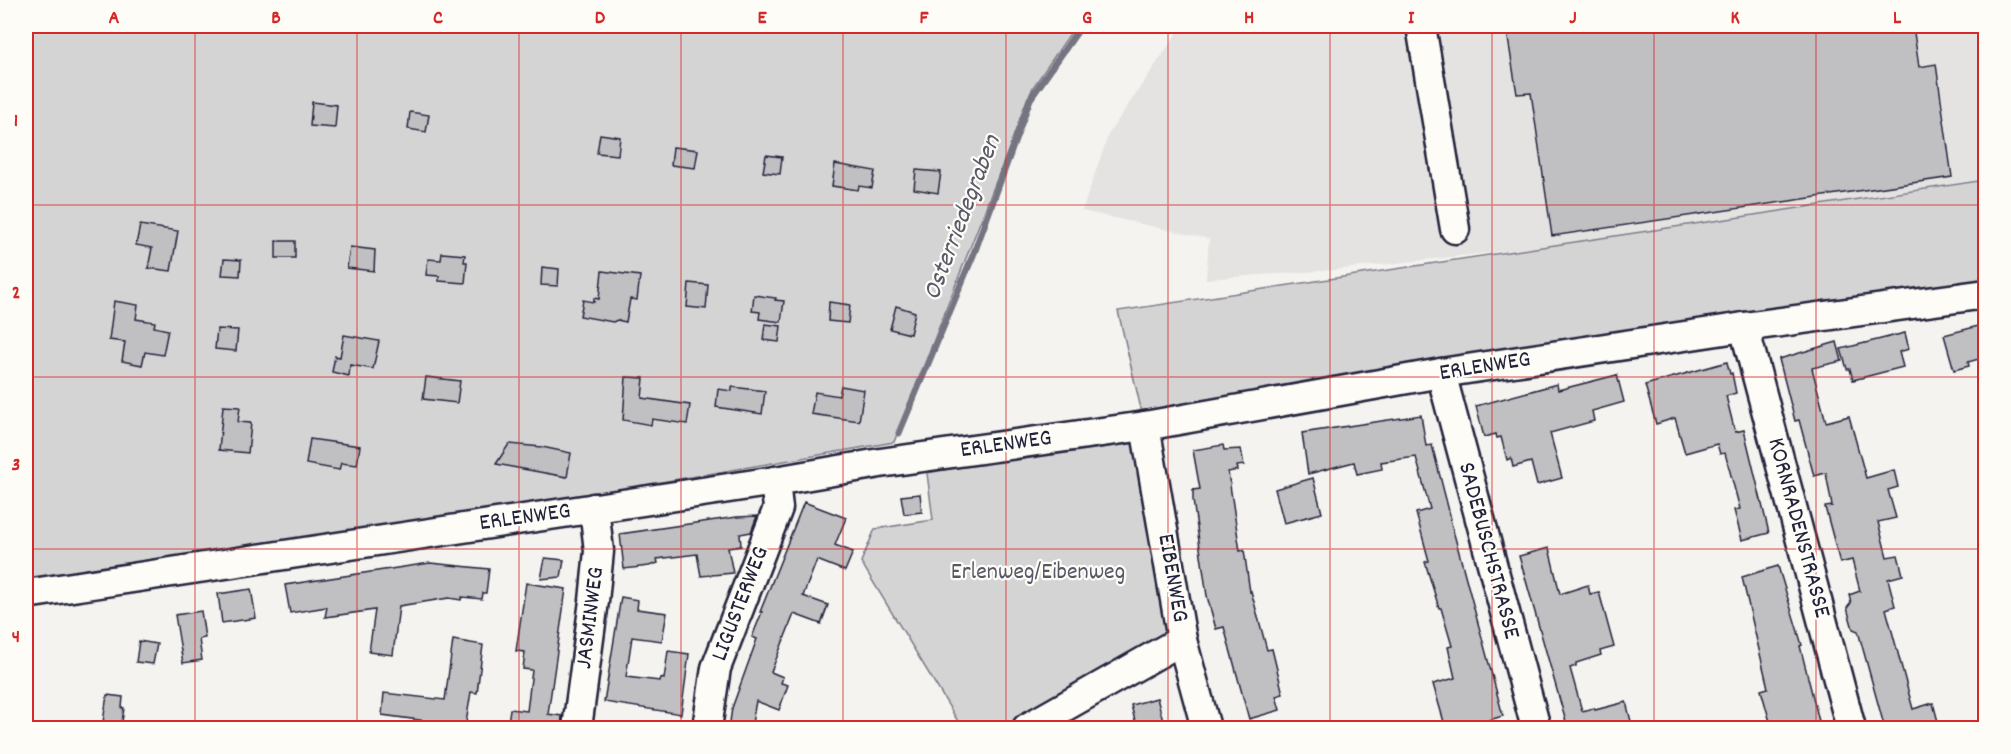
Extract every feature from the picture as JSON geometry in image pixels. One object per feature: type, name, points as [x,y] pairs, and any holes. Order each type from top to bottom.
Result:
[{"type":"street","points":[[1421,26],[1455,229]]},
{"type":"street","name":"ERLENWEG","points":[[26,594],[775,481],[880,462],[1145,426],[1441,373],[1744,327],[1986,294]]},
{"type":"street","name":"KORNRADENSTRASSE","points":[[1744,327],[1851,729]]},
{"type":"street","name":"SADEBUSCHSTRASSE","points":[[1441,373],[1536,729]]},
{"type":"street","name":"EIBENWEG","points":[[1145,426],[1182,640],[1206,729]]},
{"type":"street","name":"LIGUSTERWEG","points":[[707,729],[716,668],[778,508],[775,481]]},
{"type":"street","name":"JASMINWEG","points":[[580,728],[599,551],[594,508]]},
{"type":"street","points":[[1027,729],[1182,640]]},
{"type":"shaded area","points":[[1182,26],[1985,26],[1985,180],[1542,247],[1334,270],[1206,279],[1209,239],[1082,211],[1109,133]]},
{"type":"green space","points":[[26,26],[1050,26],[1074,28],[1033,87],[894,442],[574,497],[26,582]]},
{"type":"green space","points":[[1985,180],[1985,296],[1145,426],[1118,311]]},
{"type":"green space","name":"Erlenweg/Eibenweg","points":[[1118,439],[1129,440],[1136,444],[1166,631],[1162,637],[1001,728],[962,728],[861,562],[875,529],[933,520],[927,473]]},
{"type":"building","points":[[1506,26],[1913,26],[1919,67],[1936,64],[1952,177],[1552,236],[1531,93],[1517,94]]},
{"type":"building","points":[[312,102],[337,105],[335,128],[310,126]]},
{"type":"building","points":[[410,112],[429,115],[426,132],[408,129]]},
{"type":"building","points":[[600,134],[620,137],[618,155],[597,153]]},
{"type":"building","points":[[673,147],[698,150],[695,168],[671,165]]},
{"type":"building","points":[[766,155],[782,157],[780,174],[763,172]]},
{"type":"building","points":[[835,164],[875,171],[872,188],[859,186],[858,190],[832,186]]},
{"type":"building","points":[[916,170],[941,172],[938,193],[914,189]]},
{"type":"building","points":[[140,225],[178,231],[171,271],[148,268],[152,248],[136,245]]},
{"type":"building","points":[[276,241],[295,241],[295,258],[276,258]]},
{"type":"building","points":[[350,247],[375,250],[374,271],[347,268]]},
{"type":"building","points":[[442,253],[465,255],[464,262],[467,262],[465,283],[439,281],[439,276],[426,275],[428,259],[441,260]]},
{"type":"building","points":[[224,259],[241,260],[240,276],[222,275]]},
{"type":"building","points":[[542,267],[559,269],[558,286],[541,285]]},
{"type":"building","points":[[602,271],[640,276],[637,300],[630,299],[626,322],[580,316],[583,300],[594,302],[594,298],[599,299]]},
{"type":"building","points":[[689,283],[708,285],[706,309],[687,307]]},
{"type":"building","points":[[754,295],[784,301],[781,322],[759,319],[760,312],[752,311]]},
{"type":"building","points":[[114,301],[138,305],[136,319],[155,322],[154,327],[168,330],[163,355],[145,352],[142,365],[122,361],[125,342],[109,340]]},
{"type":"building","points":[[829,302],[850,305],[848,323],[828,321]]},
{"type":"building","points":[[896,306],[915,312],[910,334],[890,329]]},
{"type":"building","points":[[765,324],[781,326],[779,342],[763,340]]},
{"type":"building","points":[[1986,324],[1986,357],[1968,362],[1969,366],[1954,370],[1944,335]]},
{"type":"building","points":[[217,329],[238,330],[236,351],[215,349]]},
{"type":"building","points":[[1905,333],[1909,349],[1899,352],[1903,367],[1853,380],[1841,349]]},
{"type":"building","points":[[344,335],[379,341],[373,369],[350,365],[349,376],[332,372],[335,356],[340,357]]},
{"type":"building","points":[[1837,342],[1842,361],[1812,368],[1826,422],[1849,416],[1866,478],[1894,470],[1898,487],[1888,490],[1896,518],[1878,522],[1887,557],[1898,555],[1903,575],[1888,579],[1895,606],[1886,609],[1913,709],[1933,703],[1940,729],[1885,729],[1858,631],[1853,629],[1847,608],[1851,603],[1849,595],[1860,591],[1852,560],[1840,563],[1825,507],[1832,506],[1826,473],[1814,476],[1799,420],[1795,421],[1779,359]]},
{"type":"building","points":[[1727,362],[1736,393],[1726,396],[1735,432],[1744,430],[1769,533],[1742,540],[1734,510],[1740,509],[1725,453],[1720,454],[1717,444],[1685,453],[1675,418],[1656,424],[1645,385]]},
{"type":"building","points":[[1617,375],[1624,402],[1592,411],[1594,421],[1550,433],[1562,478],[1537,485],[1531,462],[1513,467],[1511,458],[1507,460],[1501,437],[1497,438],[1496,434],[1484,437],[1476,406],[1557,384],[1558,390]]},
{"type":"building","points":[[426,377],[460,381],[457,403],[423,399]]},
{"type":"building","points":[[626,377],[644,378],[642,398],[690,405],[687,424],[652,419],[651,425],[623,420]]},
{"type":"building","points":[[841,386],[864,390],[859,421],[811,414],[815,392],[839,396]]},
{"type":"building","points":[[732,387],[765,391],[762,414],[716,407],[718,389],[732,391]]},
{"type":"building","points":[[223,406],[240,407],[238,422],[251,423],[248,453],[219,450]]},
{"type":"building","points":[[1421,415],[1426,446],[1432,445],[1503,716],[1458,729],[1446,729],[1433,684],[1455,678],[1448,647],[1452,646],[1425,562],[1429,561],[1416,513],[1430,509],[1416,457],[1381,462],[1382,469],[1357,474],[1354,462],[1308,474],[1302,433]]},
{"type":"building","points":[[310,439],[360,446],[357,465],[341,463],[339,470],[306,464]]},
{"type":"building","points":[[509,444],[571,453],[567,477],[496,464]]},
{"type":"building","points":[[1223,445],[1224,450],[1241,449],[1244,465],[1237,466],[1238,470],[1228,472],[1240,551],[1244,550],[1250,592],[1267,650],[1272,649],[1283,694],[1276,696],[1280,710],[1249,719],[1224,627],[1216,629],[1207,596],[1193,500],[1193,490],[1200,489],[1193,450]]},
{"type":"building","points":[[1313,478],[1322,513],[1284,523],[1275,489]]},
{"type":"building","points":[[920,494],[922,512],[904,514],[901,496]]},
{"type":"building","points":[[804,502],[846,518],[835,545],[853,552],[845,571],[817,560],[803,596],[828,605],[821,624],[794,614],[771,672],[783,677],[781,683],[788,685],[779,710],[756,701],[751,729],[729,729],[732,708],[757,639],[752,637],[762,612],[760,612]]},
{"type":"building","points":[[757,516],[751,532],[740,534],[741,546],[728,548],[733,573],[701,576],[697,554],[657,559],[658,563],[649,566],[624,569],[620,534]]},
{"type":"building","points":[[1549,548],[1560,594],[1588,585],[1590,594],[1599,592],[1614,647],[1600,651],[1601,655],[1576,663],[1576,666],[1570,668],[1582,711],[1626,702],[1633,729],[1568,729],[1519,556]]},
{"type":"building","points":[[545,558],[564,560],[561,577],[541,579]]},
{"type":"building","points":[[430,563],[489,569],[486,593],[483,593],[482,599],[449,598],[399,606],[393,655],[369,652],[375,610],[325,617],[327,607],[290,613],[285,585]]},
{"type":"building","points":[[1778,566],[1802,645],[1800,646],[1821,729],[1772,729],[1761,690],[1768,688],[1742,577]]},
{"type":"building","points":[[526,583],[566,589],[548,714],[562,716],[561,729],[507,729],[510,709],[527,711],[532,670],[523,669],[525,652],[516,651]]},
{"type":"building","points":[[251,589],[256,618],[222,623],[218,594]]},
{"type":"building","points":[[621,597],[638,600],[637,609],[667,613],[662,641],[632,637],[626,677],[660,681],[661,678],[664,679],[668,651],[689,654],[681,714],[604,702]]},
{"type":"building","points":[[201,611],[205,638],[199,639],[202,660],[183,663],[175,615]]},
{"type":"building","points":[[453,640],[483,645],[477,693],[471,692],[465,729],[440,729],[441,723],[382,715],[384,693],[445,700]]},
{"type":"building","points":[[139,641],[157,644],[153,664],[136,662]]},
{"type":"building","points":[[107,695],[123,697],[121,729],[102,729]]},
{"type":"building","points":[[1157,698],[1165,729],[1137,729],[1131,705]]},
{"type":"waterway","name":"Osterriedegraben","points":[[899,433],[974,253],[1030,99],[1081,26]]}]
